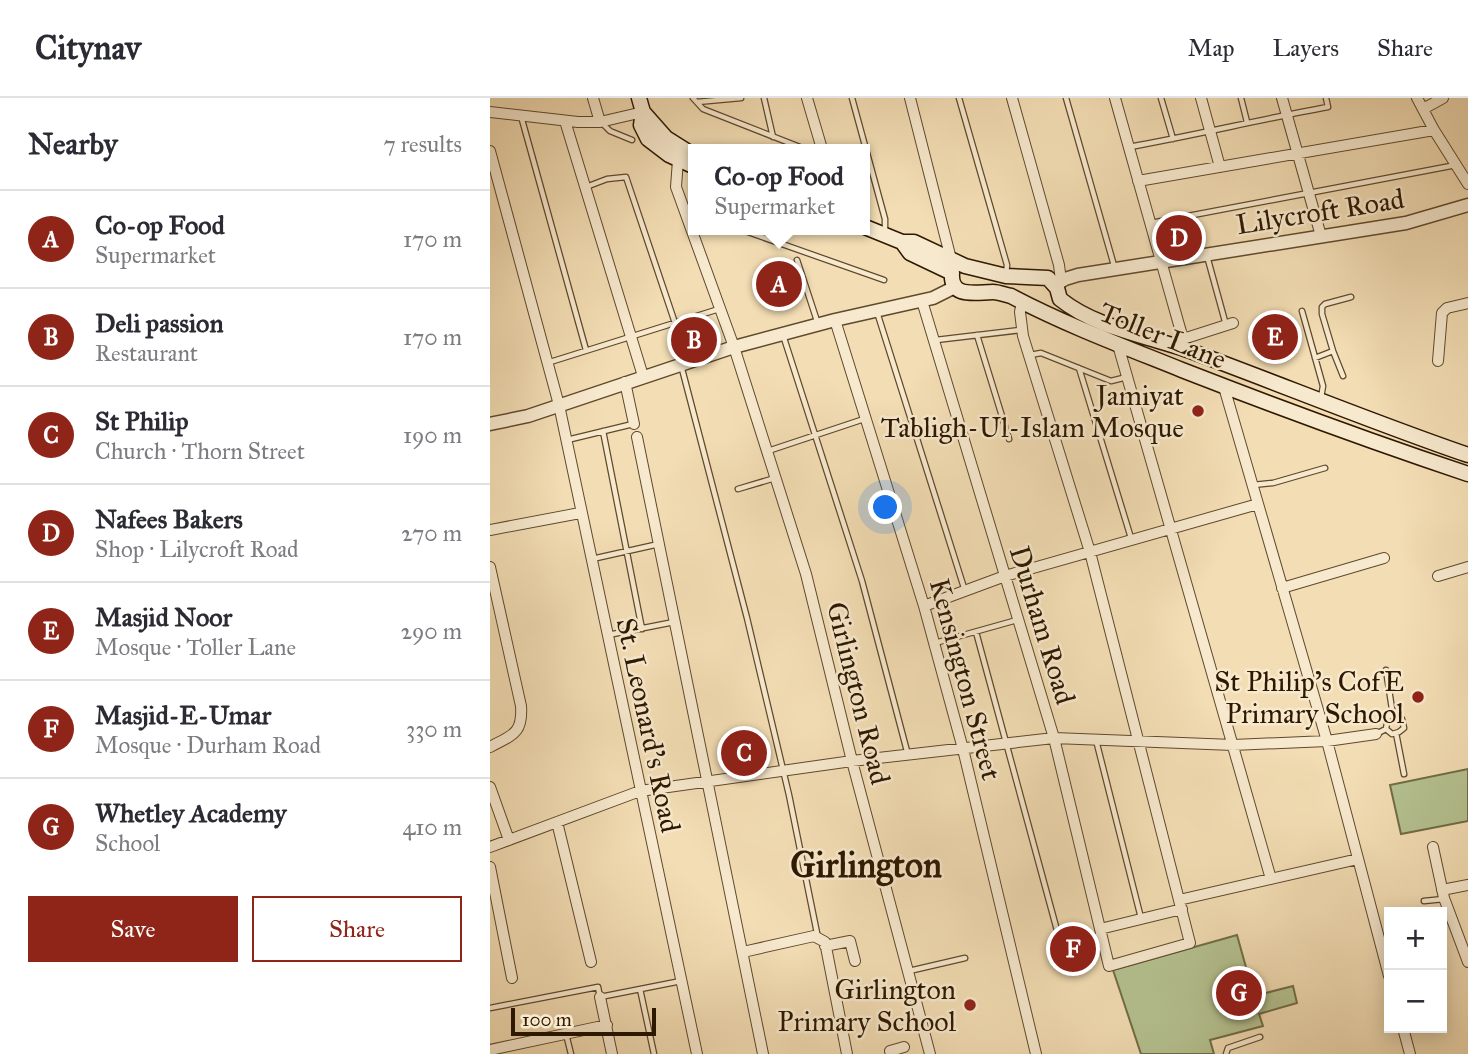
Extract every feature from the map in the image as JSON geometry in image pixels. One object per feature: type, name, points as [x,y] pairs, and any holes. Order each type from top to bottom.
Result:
[{"type":"main road","points":[[641,105],[666,138],[688,158]]},
{"type":"main road","name":"Toller Lane","points":[[870,229],[902,242],[910,253],[956,271],[1051,279],[1078,312],[1124,329],[1182,344],[1229,366],[1321,402],[1468,454]]},
{"type":"main road","name":"Toller Lane","points":[[956,271],[969,294],[1000,293],[1118,345],[1224,387],[1468,474]]},
{"type":"main road","points":[[1039,310],[1052,309],[1058,305],[1059,288]]},
{"type":"main road","points":[[1118,345],[1124,329]]},
{"type":"main road","points":[[1224,387],[1229,366]]},
{"type":"main road","points":[[1315,420],[1321,402]]},
{"type":"main road","points":[[1379,444],[1386,426]]},
{"type":"street","points":[[593,98],[600,122]]},
{"type":"street","points":[[807,98],[821,144]]},
{"type":"street","points":[[490,424],[528,416],[734,347],[941,295],[956,271],[910,98]]},
{"type":"street","points":[[1012,98],[1059,265],[1059,288]]},
{"type":"street","points":[[1115,98],[1182,344],[1230,325]]},
{"type":"street","points":[[1200,98],[1220,167]]},
{"type":"street","points":[[1282,98],[1321,236]]},
{"type":"street","points":[[1418,98],[1434,130],[1468,184]]},
{"type":"street","points":[[1423,109],[1443,98]]},
{"type":"street","points":[[490,112],[565,121],[600,122],[641,105]]},
{"type":"street","points":[[565,121],[643,376]]},
{"type":"street","points":[[1138,181],[1434,130]]},
{"type":"street","name":"St. Leonard's Road","points":[[490,151],[559,405],[697,1054]]},
{"type":"street","name":"Girlington Road","points":[[688,161],[676,187],[688,220]]},
{"type":"street","name":"Lilycroft Road","points":[[1059,288],[1070,276],[1406,223],[1468,205]]},
{"type":"street","name":"Girlington Road","points":[[693,235],[734,347],[806,574],[929,1054]]},
{"type":"street","name":"Durham Road","points":[[922,301],[1054,738],[1108,966],[1190,943],[1180,904]]},
{"type":"street","points":[[1022,302],[1022,330],[1090,552],[1180,904]]},
{"type":"street","points":[[1438,361],[1442,313],[1447,308],[1468,303]]},
{"type":"street","name":"Kensington Street","points":[[835,320],[924,606],[1037,1054]]},
{"type":"street","points":[[1118,345],[1271,879]]},
{"type":"street","points":[[625,382],[635,424]]},
{"type":"street","points":[[1224,387],[1327,741],[1387,970]]},
{"type":"street","points":[[637,437],[743,952],[761,1054]]},
{"type":"street","points":[[924,606],[1005,576],[1258,504]]},
{"type":"street","points":[[490,530],[580,513]]},
{"type":"street","points":[[1282,588],[1384,558]]},
{"type":"street","points":[[1438,576],[1468,566]]},
{"type":"street","points":[[490,567],[522,721],[515,733],[490,747]]},
{"type":"street","points":[[490,847],[640,791],[852,761],[1054,738],[1233,745],[1327,741],[1381,732]]},
{"type":"street","points":[[490,787],[509,840]]},
{"type":"street","points":[[557,822],[591,962]]},
{"type":"street","points":[[1433,848],[1443,894],[1468,962]]},
{"type":"street","points":[[1101,932],[1180,904],[1358,859]]},
{"type":"street","points":[[490,867],[512,978]]},
{"type":"street","points":[[1443,894],[1468,885]]},
{"type":"street","points":[[743,952],[814,936],[823,942],[849,941],[855,961]]},
{"type":"street","points":[[823,942],[847,1054]]},
{"type":"street","points":[[600,997],[612,1054]]},
{"type":"street","points":[[490,1050],[607,1025]]},
{"type":"street","points":[[1404,1033],[1410,1054]]},
{"type":"street","points":[[891,1054],[890,1051],[904,1047]]},
{"type":"lane","points":[[695,100],[741,98]]},
{"type":"lane","points":[[764,98],[772,137]]},
{"type":"lane","points":[[852,98],[865,144]]},
{"type":"lane","points":[[959,98],[1007,265],[1006,276]]},
{"type":"lane","points":[[1066,98],[1115,269]]},
{"type":"lane","points":[[1161,98],[1173,139]]},
{"type":"lane","points":[[1241,98],[1247,122]]},
{"type":"lane","points":[[1128,147],[1328,107],[1326,98]]},
{"type":"lane","points":[[695,100],[703,109],[791,144]]},
{"type":"lane","points":[[521,115],[586,350]]},
{"type":"lane","points":[[600,122],[610,131],[632,141]]},
{"type":"lane","points":[[870,162],[886,219],[885,235]]},
{"type":"lane","points":[[1149,224],[1457,165]]},
{"type":"lane","points":[[586,187],[607,179],[626,177],[675,323]]},
{"type":"lane","points":[[756,235],[884,280]]},
{"type":"lane","points":[[1207,255],[1230,325]]},
{"type":"lane","points":[[797,260],[819,324]]},
{"type":"lane","points":[[1343,376],[1333,351],[1322,307],[1351,298]]},
{"type":"lane","points":[[547,363],[720,309]]},
{"type":"lane","points":[[1302,311],[1323,386],[1321,402]]},
{"type":"lane","points":[[877,312],[965,591]]},
{"type":"lane","points":[[934,340],[1022,330]]},
{"type":"lane","points":[[782,334],[862,581],[908,755]]},
{"type":"lane","points":[[977,335],[1009,439]]},
{"type":"lane","points":[[1315,358],[1333,351]]},
{"type":"lane","points":[[1029,356],[1041,354],[1111,381],[1127,377]]},
{"type":"lane","points":[[680,364],[747,618],[823,942]]},
{"type":"lane","points":[[1079,368],[1131,539]]},
{"type":"lane","points":[[767,451],[864,419]]},
{"type":"lane","points":[[566,441],[635,424]]},
{"type":"lane","points":[[603,431],[642,629]]},
{"type":"lane","points":[[1253,485],[1273,483],[1325,468]]},
{"type":"lane","points":[[738,489],[776,478]]},
{"type":"lane","points":[[590,559],[660,544]]},
{"type":"lane","points":[[934,644],[1018,620]]},
{"type":"lane","points":[[607,636],[676,622]]},
{"type":"lane","points":[[976,632],[1061,945],[1101,932]]},
{"type":"lane","points":[[1385,670],[1392,709],[1388,717],[1381,732],[1392,734],[1404,728],[1402,719],[1397,715],[1388,717]]},
{"type":"lane","points":[[1396,733],[1404,774]]},
{"type":"lane","points":[[1096,740],[1142,919]]},
{"type":"lane","points":[[1424,901],[1443,894]]},
{"type":"lane","points":[[908,971],[965,958]]},
{"type":"lane","points":[[490,1008],[598,987],[600,997],[681,981]]},
{"type":"lane","points":[[640,989],[654,1054]]},
{"type":"lane","points":[[566,1033],[571,1054]]},
{"type":"lane","points":[[1226,1054],[1228,1048],[1260,1037]]},
{"type":"green space","points":[[1468,769],[1468,821],[1401,834],[1390,785]]},
{"type":"green space","points":[[1237,935],[1254,996],[1293,986],[1297,1003],[1259,1014],[1263,1026],[1210,1040],[1214,1054],[1141,1054],[1113,970]]},
{"type":"place","name":"Nafees Bakers","points":[[1179,238]]},
{"type":"place","name":"Co-op Food","points":[[779,284]]},
{"type":"place","name":"Masjid Noor","points":[[1275,337]]},
{"type":"place","name":"Deli passion","points":[[694,340]]},
{"type":"place","name":"Jamiyat Tabligh-Ul-Islam Mosque","points":[[1198,411]]},
{"type":"place","name":"St Philip's CofE Primary School","points":[[1418,697]]},
{"type":"place","name":"St Philip","points":[[744,753]]},
{"type":"place","name":"Masjid-E-Umar","points":[[1073,949]]},
{"type":"place","name":"Whetley Academy","points":[[1239,993]]},
{"type":"place","name":"Girlington Primary School","points":[[970,1005]]},
{"type":"district","name":"Girlington","points":[[866,865]]}]
